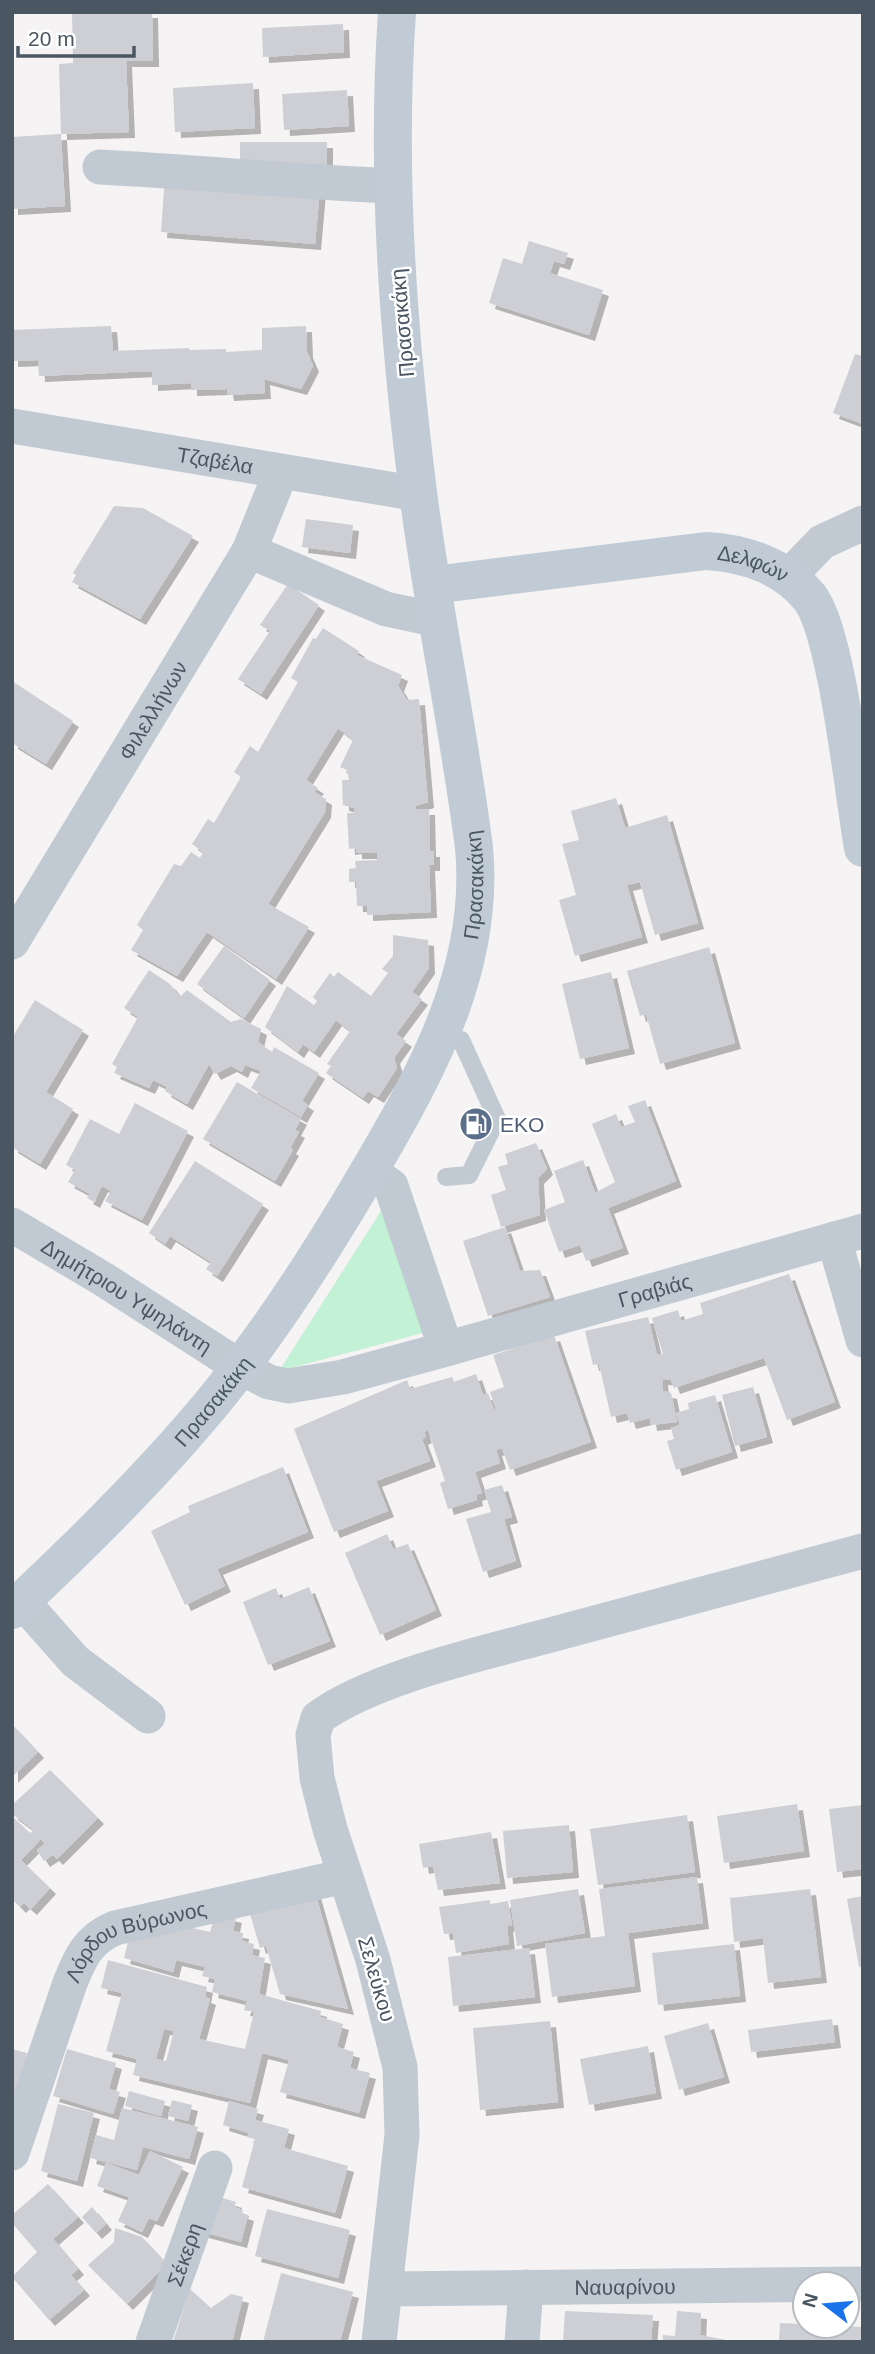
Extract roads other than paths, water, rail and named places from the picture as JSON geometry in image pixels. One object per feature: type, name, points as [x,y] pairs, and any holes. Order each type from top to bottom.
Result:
[{"type":"street","name":"Πρασακάκη","points":[[17,1606],[147,1476],[240,1367],[305,1275],[416,1090],[439,1040],[465,964],[474,913],[474,848],[418,494],[400,315],[393,186],[397,12]]},
{"type":"street","points":[[100,167],[190,171],[294,182],[393,186]]},
{"type":"street","name":"Τζαβέλα","points":[[12,426],[418,494]]},
{"type":"street","name":"Φιλελλήνων","points":[[12,942],[249,551],[281,472]]},
{"type":"street","points":[[788,577],[822,542],[863,523]]},
{"type":"street","points":[[249,551],[386,609],[435,602]]},
{"type":"street","name":"Δελφών","points":[[435,602],[706,551],[743,556],[788,577],[810,598],[821,617],[836,684],[863,848]]},
{"type":"street","points":[[369,1171],[391,1186],[446,1349]]},
{"type":"street","name":"Δημήτριου Υψηλάντη","points":[[12,1226],[103,1279],[240,1367]]},
{"type":"street","points":[[849,1235],[863,1340]]},
{"type":"street","name":"Γραβιάς","points":[[240,1367],[269,1382],[288,1386],[342,1377],[849,1235]]},
{"type":"street","name":"Σελεύκου","points":[[379,2342],[402,2135],[400,2067],[373,1960],[317,1778],[313,1747],[315,1722],[335,1707],[404,1678],[479,1654],[863,1551]]},
{"type":"street","points":[[17,1606],[75,1661],[148,1716]]},
{"type":"street","name":"Λόρδου Βύρωνος","points":[[12,2153],[70,1983],[82,1955],[95,1938],[115,1928],[345,1876]]},
{"type":"street","name":"Σέκερη","points":[[153,2342],[215,2168]]},
{"type":"street","name":"Ναυαρίνου","points":[[387,2289],[863,2284]]},
{"type":"street","points":[[522,2342],[526,2287]]},
{"type":"lane","points":[[446,1177],[469,1175],[497,1119],[461,1040]]},
{"type":"place","name":"EKO","points":[[476,1124]]}]
